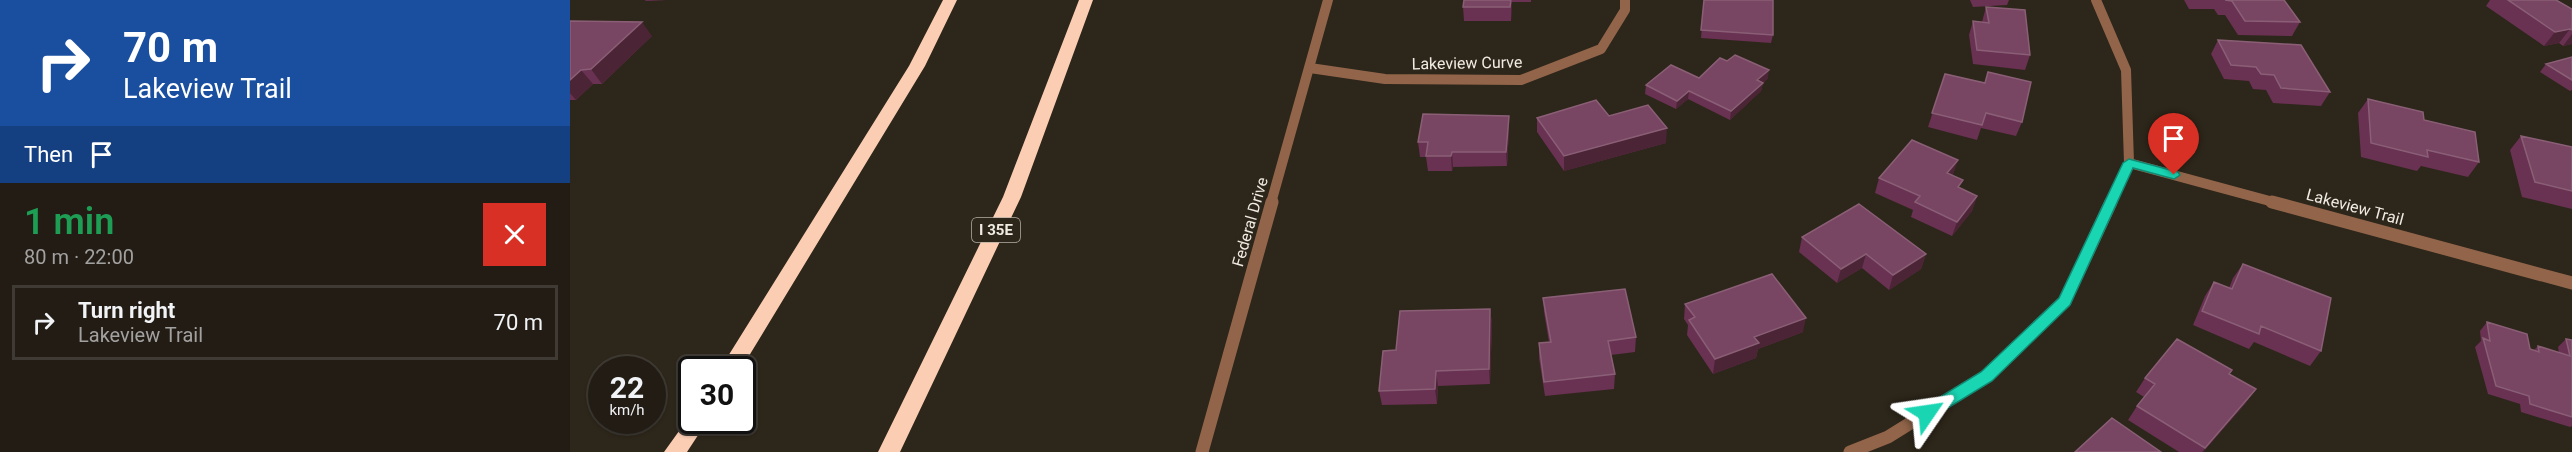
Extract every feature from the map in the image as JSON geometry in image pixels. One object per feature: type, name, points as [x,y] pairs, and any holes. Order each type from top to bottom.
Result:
[{"type":"highway","points":[[738,356],[917,66],[950,0]]},
{"type":"highway","name":"I 35E","points":[[889,452],[1012,197],[1086,0]]},
{"type":"highway","points":[[675,452],[687,434]]},
{"type":"street","name":"Federal Drive","points":[[1202,452],[1328,0]]},
{"type":"street","name":"Lakeview Curve","points":[[1310,68],[1385,79],[1521,80],[1601,49],[1625,10],[1625,0]]},
{"type":"street","points":[[1850,452],[1888,437],[1986,376],[2065,302],[2129,163],[2126,70],[2096,0]]},
{"type":"street","name":"Lakeview Trail","points":[[2129,163],[2572,283]]},
{"type":"building","points":[[1464,0],[1511,0],[1510,7],[1463,7]]},
{"type":"building","points":[[1704,0],[1773,0],[1773,35],[1701,30]]},
{"type":"building","points":[[2225,0],[2284,0],[2300,22],[2245,21],[2232,1]]},
{"type":"building","points":[[2508,0],[2556,0],[2572,9],[2572,30],[2555,32]]},
{"type":"building","points":[[1986,7],[2025,10],[2030,55],[1977,50],[1973,21],[1989,23]]},
{"type":"building","points":[[570,21],[642,22],[591,69],[581,70],[570,80]]},
{"type":"building","points":[[2218,40],[2301,45],[2330,92],[2281,88],[2274,75],[2261,74],[2256,67],[2231,65]]},
{"type":"building","points":[[1735,55],[1769,70],[1757,80],[1763,83],[1731,111],[1689,91],[1677,101],[1646,85],[1671,65],[1699,78],[1720,58],[1727,61]]},
{"type":"building","points":[[2572,57],[2572,80],[2546,64]]},
{"type":"building","points":[[1988,72],[2031,82],[2022,122],[1986,113],[1982,125],[1932,113],[1945,74],[1985,83]]},
{"type":"building","points":[[2368,99],[2423,112],[2424,120],[2475,132],[2479,162],[2427,150],[2428,157],[2371,143]]},
{"type":"building","points":[[1596,100],[1609,116],[1648,105],[1667,128],[1564,156],[1537,118]]},
{"type":"building","points":[[1423,114],[1509,116],[1506,152],[1452,152],[1451,156],[1426,156],[1428,142],[1418,142]]},
{"type":"building","points":[[2521,136],[2572,147],[2572,191],[2535,182]]},
{"type":"building","points":[[1912,140],[1958,160],[1947,173],[1963,180],[1958,187],[1977,196],[1957,222],[1915,202],[1920,196],[1879,178]]},
{"type":"building","points":[[1859,204],[1926,254],[1893,275],[1866,254],[1841,269],[1802,237]]},
{"type":"building","points":[[2243,264],[2331,298],[2321,351],[2261,326],[2259,334],[2202,311],[2214,282],[2232,289]]},
{"type":"building","points":[[1772,274],[1806,318],[1754,337],[1759,343],[1715,359],[1689,320],[1695,317],[1685,304]]},
{"type":"building","points":[[1625,289],[1636,337],[1608,341],[1615,374],[1544,382],[1539,343],[1551,342],[1543,298]]},
{"type":"building","points":[[1490,309],[1489,369],[1436,371],[1435,389],[1379,391],[1383,351],[1396,350],[1400,311]]},
{"type":"building","points":[[2487,322],[2527,334],[2530,349],[2539,352],[2538,346],[2570,356],[2566,339],[2572,340],[2572,417],[2530,404],[2529,396],[2496,386],[2483,338],[2490,341]]},
{"type":"building","points":[[2177,339],[2232,370],[2229,374],[2256,389],[2205,448],[2137,406],[2155,384],[2145,378]]},
{"type":"building","points":[[2112,418],[2161,452],[2075,452]]},
{"type":"route","points":[[1927,413],[1986,376],[2065,302],[2129,163],[2174,175]]}]
